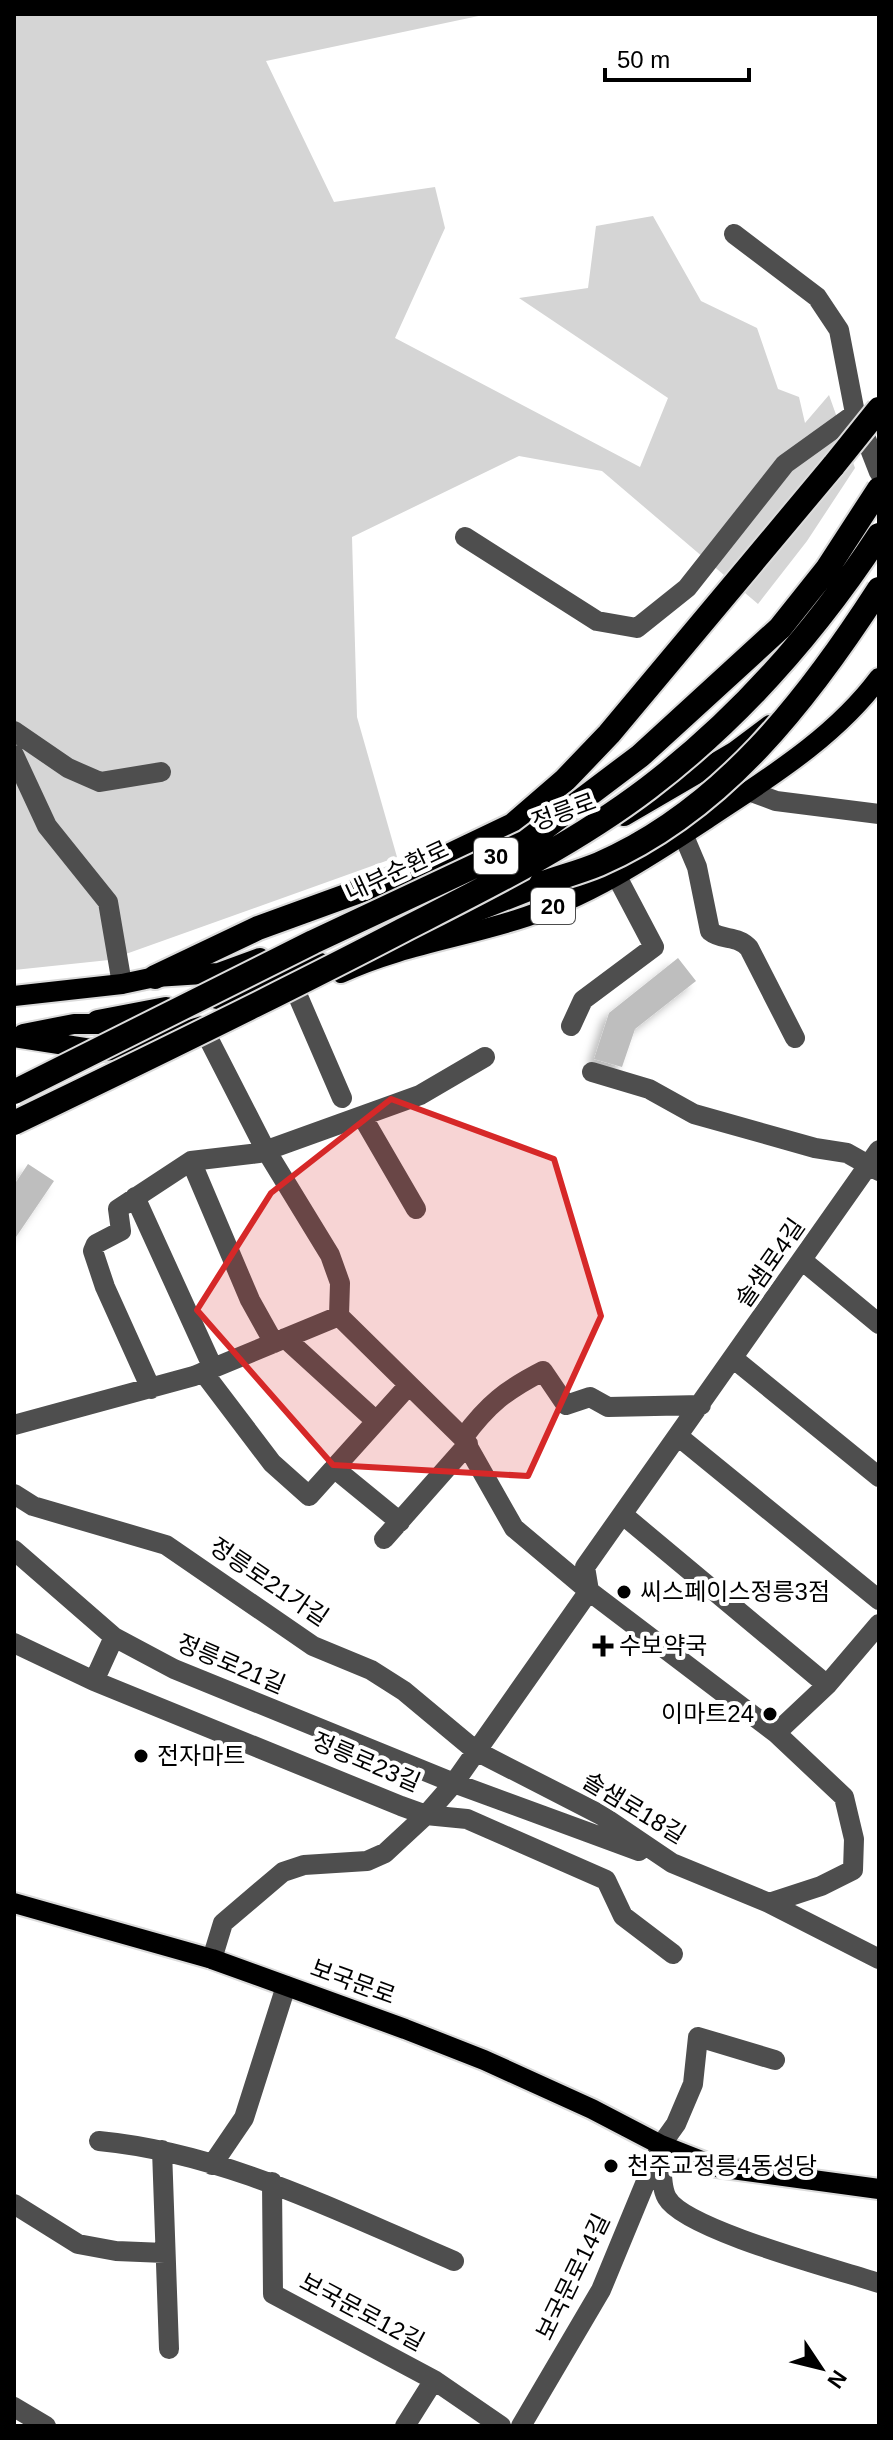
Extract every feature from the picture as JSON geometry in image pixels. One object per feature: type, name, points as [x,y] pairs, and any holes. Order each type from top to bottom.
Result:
[{"type":"highway","points":[[155,977],[258,928],[423,868],[513,825],[565,780],[609,734],[834,465],[868,411]]},
{"type":"highway","name":"내부순환로","points":[[14,1092],[313,942],[526,842],[640,756],[770,637],[827,569],[879,489]]},
{"type":"highway","name":"30","points":[[14,1123],[265,1002],[585,832],[650,787],[750,698],[802,642],[879,535]]},
{"type":"highway","points":[[98,1022],[133,1018],[241,990],[404,938],[598,864],[637,844],[666,826],[721,782],[783,723],[816,684],[879,589]]},
{"type":"main road","name":"정릉로","points":[[14,996],[122,984],[155,977],[219,973],[252,962],[436,878],[597,831],[734,752],[818,689],[866,626],[879,600]]},
{"type":"main road","name":"20","points":[[14,1036],[104,1051],[127,1048],[297,994],[378,958],[517,920],[575,897],[621,884],[683,834],[793,762],[879,678]]},
{"type":"main road","points":[[14,1036],[98,1022],[173,1032]]},
{"type":"main road","name":"보국문로","points":[[14,1903],[212,1959],[484,2060],[661,2145],[717,2167],[879,2189]]},
{"type":"street","points":[[734,234],[817,297],[839,330],[868,411],[879,472]]},
{"type":"street","points":[[465,537],[597,621],[637,628],[687,588],[785,464],[868,411]]},
{"type":"street","points":[[14,731],[68,768],[100,782],[161,772]]},
{"type":"street","points":[[14,755],[47,826],[108,902],[122,984]]},
{"type":"street","points":[[749,791],[776,801],[879,814]]},
{"type":"street","points":[[683,834],[699,872],[710,931],[717,936],[738,939],[749,948],[795,1038]]},
{"type":"street","points":[[571,1026],[583,1000],[654,947],[621,884]]},
{"type":"street","points":[[297,994],[342,1098]]},
{"type":"street","points":[[202,1026],[266,1149],[330,1255],[340,1283],[339,1316],[466,1441],[514,1528],[589,1591],[776,1733],[844,1797],[854,1839],[853,1870],[821,1886],[769,1903]]},
{"type":"street","points":[[151,1389],[105,1287],[93,1251],[96,1244],[121,1231],[116,1212],[191,1161],[266,1149],[362,1116],[420,1095],[485,1057]]},
{"type":"street","points":[[592,1072],[649,1089],[694,1114],[875,1162]]},
{"type":"street","points":[[362,1116],[416,1209]]},
{"type":"street","points":[[191,1161],[247,1294],[280,1340],[376,1421]]},
{"type":"street","name":"솔샘로4길","points":[[589,1591],[585,1567],[875,1162]]},
{"type":"street","points":[[135,1197],[208,1370],[272,1463],[309,1496],[409,1385]]},
{"type":"street","points":[[803,1261],[879,1324]]},
{"type":"street","points":[[14,1425],[151,1389],[208,1370],[339,1316]]},
{"type":"street","points":[[734,1359],[879,1477]]},
{"type":"street","points":[[384,1539],[466,1441],[481,1413],[506,1390],[543,1371],[566,1405],[590,1397],[608,1407],[701,1405]]},
{"type":"street","points":[[684,1441],[879,1600]]},
{"type":"street","points":[[334,1468],[400,1522]]},
{"type":"street","name":"정릉로21가길","points":[[14,1494],[33,1506],[166,1545],[313,1646],[371,1670],[404,1691],[476,1751]]},
{"type":"street","points":[[628,1519],[827,1685]]},
{"type":"street","name":"정릉로21길","points":[[14,1550],[114,1637],[202,1681],[454,1783],[672,1863]]},
{"type":"street","points":[[212,1959],[223,1923],[283,1872],[304,1865],[367,1861],[385,1853],[426,1815],[454,1783],[589,1591]]},
{"type":"street","points":[[776,1733],[827,1685],[879,1624]]},
{"type":"street","points":[[94,1681],[114,1637]]},
{"type":"street","name":"정릉로23길","points":[[14,1643],[94,1681],[426,1815],[467,1819],[606,1880],[623,1916],[673,1954]]},
{"type":"street","name":"솔샘로18길","points":[[476,1751],[601,1815],[672,1863],[769,1903],[879,1959]]},
{"type":"street","points":[[212,2165],[244,2118],[286,1986]]},
{"type":"street","points":[[775,2060],[698,2037],[693,2084],[676,2124],[661,2145],[665,2196],[676,2210],[749,2242],[879,2283]]},
{"type":"street","points":[[99,2141],[162,2150],[272,2182],[454,2261]]},
{"type":"street","name":"보국문로14길","points":[[521,2426],[601,2290],[661,2145]]},
{"type":"street","points":[[162,2150],[169,2349]]},
{"type":"street","name":"보국문로12길","points":[[272,2182],[273,2294],[434,2380],[405,2426]]},
{"type":"street","points":[[14,2204],[78,2244],[116,2251],[165,2253]]},
{"type":"street","points":[[434,2380],[501,2426]]},
{"type":"street","points":[[14,2407],[46,2426]]},
{"type":"highlighted area","points":[[391,1099],[554,1159],[601,1316],[528,1476],[333,1465],[197,1310],[271,1193]]},
{"type":"shaded area","points":[[14,14],[488,14],[266,61],[334,202],[435,187],[445,228],[395,338],[640,467],[668,398],[519,298],[588,288],[596,226],[653,216],[701,301],[757,328],[778,389],[799,397],[805,423],[829,395],[855,468],[807,541],[758,604],[602,471],[519,456],[352,537],[357,717],[397,857],[109,960],[14,970]]},
{"type":"building","points":[[678,958],[696,981],[635,1029],[622,1067],[594,1059],[609,1013]]},
{"type":"building","points":[[28,1164],[54,1181],[14,1240],[14,1185]]},
{"type":"place","name":"씨스페이스정릉3점","points":[[624,1592]]},
{"type":"place","name":"수보약국","points":[[603,1646]]},
{"type":"place","name":"이마트24","points":[[770,1714]]},
{"type":"place","name":"전자마트","points":[[141,1756]]},
{"type":"place","name":"천주교정릉4동성당","points":[[611,2166]]}]
